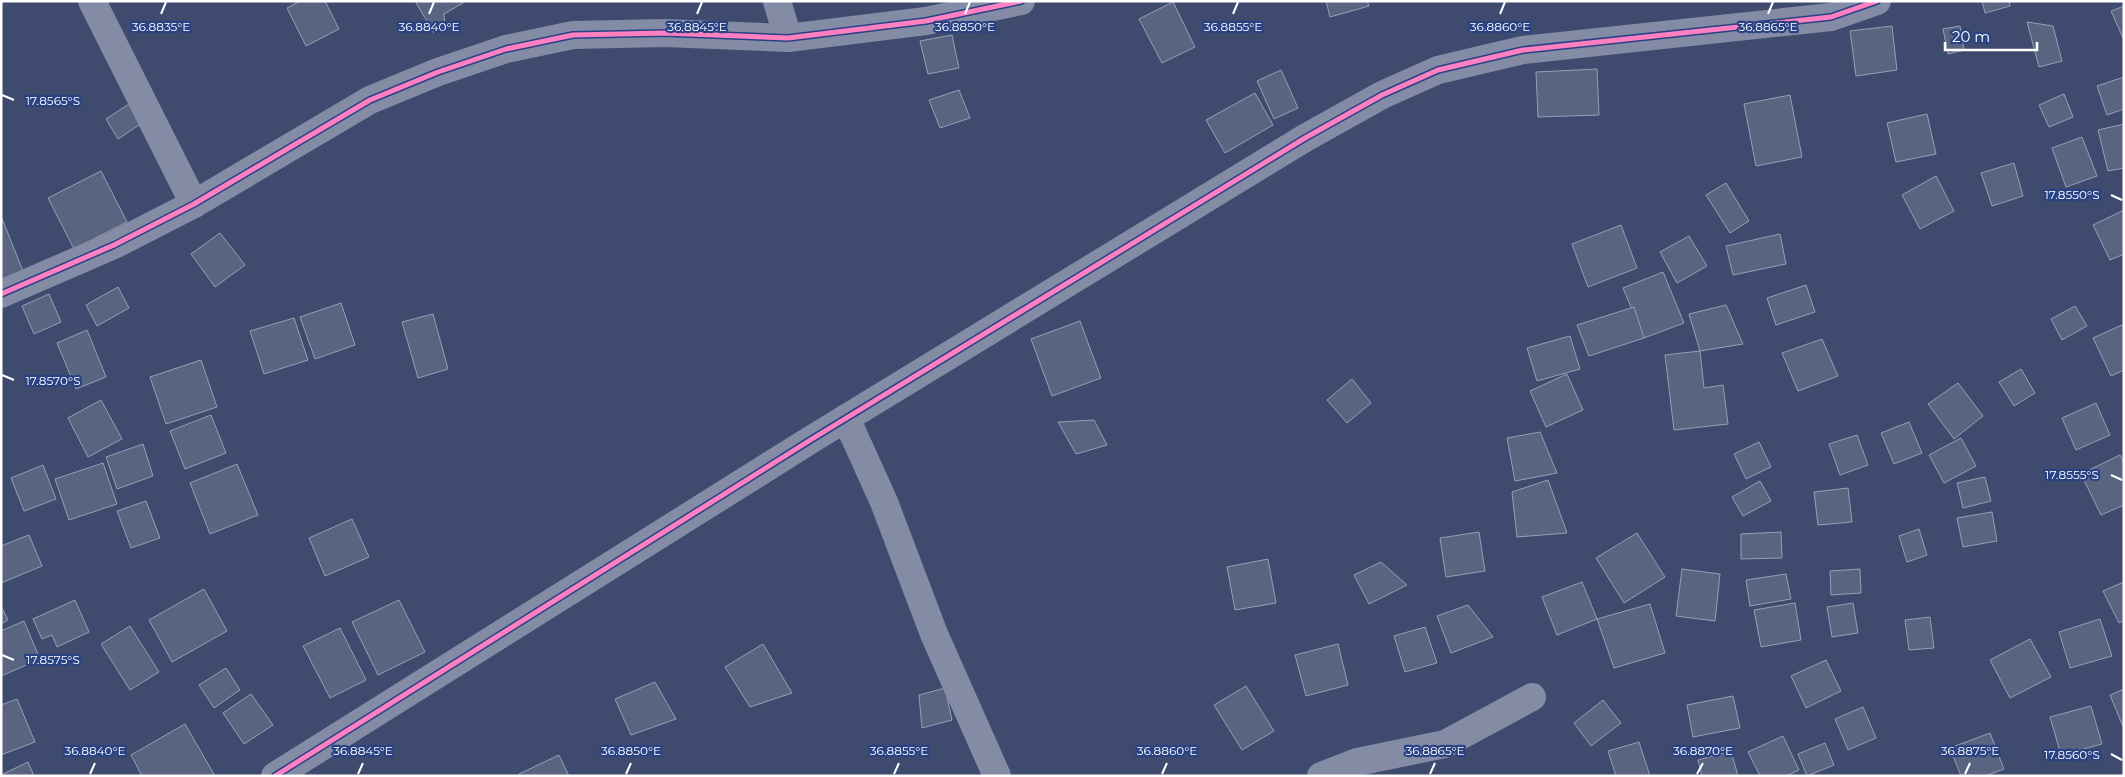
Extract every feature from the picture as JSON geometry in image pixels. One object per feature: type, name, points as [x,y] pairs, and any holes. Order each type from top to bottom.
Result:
[{"type":"street","points":[[92,1],[194,204]]},
{"type":"street","points":[[777,1],[788,38]]},
{"type":"street","points":[[1,294],[114,245],[194,204],[370,100],[438,72],[506,49],[573,35],[665,34],[788,38],[926,21],[1021,1]]},
{"type":"street","points":[[275,776],[846,418],[1305,138],[1382,95],[1438,70],[1523,50],[1831,17],[1877,1]]},
{"type":"street","points":[[846,418],[884,502],[934,634],[997,776]]},
{"type":"street","points":[[1321,776],[1357,762],[1445,744],[1532,697]]},
{"type":"building","points":[[300,1],[325,1],[339,29],[306,46],[287,8]]},
{"type":"building","points":[[415,1],[461,1],[463,3],[444,14],[445,26],[434,33]]},
{"type":"building","points":[[1326,1],[1367,1],[1369,6],[1330,17]]},
{"type":"building","points":[[1982,1],[2009,1],[2010,6],[1985,13]]},
{"type":"building","points":[[1173,2],[1195,47],[1162,63],[1139,19]]},
{"type":"building","points":[[2124,6],[2124,40],[2111,11]]},
{"type":"building","points":[[2027,22],[2053,26],[2062,61],[2039,67]]},
{"type":"building","points":[[1892,26],[1897,70],[1856,76],[1850,31]]},
{"type":"building","points":[[1960,26],[1964,50],[1948,54],[1943,29]]},
{"type":"building","points":[[952,35],[959,68],[928,74],[920,41]]},
{"type":"building","points":[[1597,69],[1599,115],[1538,117],[1536,72]]},
{"type":"building","points":[[1281,70],[1298,108],[1274,119],[1257,81]]},
{"type":"building","points":[[2124,77],[2124,109],[2107,115],[2097,86]]},
{"type":"building","points":[[959,90],[970,118],[940,128],[929,100]]},
{"type":"building","points":[[1255,93],[1273,125],[1225,153],[1206,120]]},
{"type":"building","points":[[2064,94],[2073,117],[2049,127],[2039,105]]},
{"type":"building","points":[[1790,95],[1802,157],[1756,166],[1744,104]]},
{"type":"building","points":[[132,102],[145,121],[118,139],[106,119]]},
{"type":"building","points":[[1927,114],[1936,154],[1896,162],[1887,123]]},
{"type":"building","points":[[2124,124],[2124,168],[2108,171],[2098,130]]},
{"type":"building","points":[[2082,137],[2097,176],[2066,187],[2052,148]]},
{"type":"building","points":[[2014,163],[2023,196],[1992,206],[1981,173]]},
{"type":"building","points":[[101,171],[127,222],[74,249],[48,198]]},
{"type":"building","points":[[1936,176],[1954,211],[1920,229],[1902,195]]},
{"type":"building","points":[[1726,183],[1749,221],[1730,233],[1706,195]]},
{"type":"building","points":[[2124,210],[2124,254],[2110,260],[2093,225]]},
{"type":"building","points":[[1,216],[23,271],[1,280]]},
{"type":"building","points":[[1621,225],[1637,268],[1588,287],[1572,244]]},
{"type":"building","points":[[220,233],[245,265],[215,287],[191,254]]},
{"type":"building","points":[[1780,234],[1786,264],[1733,275],[1726,246]]},
{"type":"building","points":[[1689,236],[1707,266],[1677,283],[1660,252]]},
{"type":"building","points":[[1663,272],[1684,323],[1644,338],[1623,288]]},
{"type":"building","points":[[1806,285],[1815,312],[1776,325],[1767,298]]},
{"type":"building","points":[[118,287],[129,308],[97,326],[86,305]]},
{"type":"building","points":[[49,294],[61,322],[34,334],[22,306]]},
{"type":"building","points":[[341,303],[355,345],[315,359],[300,317]]},
{"type":"building","points":[[1726,305],[1743,344],[1700,351],[1689,314]]},
{"type":"building","points":[[2075,306],[2087,326],[2062,340],[2051,319]]},
{"type":"building","points":[[1634,307],[1644,338],[1589,356],[1577,325]]},
{"type":"building","points":[[433,314],[448,369],[418,378],[402,322]]},
{"type":"building","points":[[294,318],[308,360],[264,374],[250,331]]},
{"type":"building","points":[[1080,321],[1101,378],[1052,396],[1031,339]]},
{"type":"building","points":[[2124,324],[2124,370],[2111,376],[2093,338]]},
{"type":"building","points":[[87,330],[106,377],[76,389],[57,343]]},
{"type":"building","points":[[1570,336],[1580,369],[1537,381],[1527,348]]},
{"type":"building","points":[[1822,339],[1838,376],[1798,391],[1782,353]]},
{"type":"building","points":[[1700,351],[1704,388],[1723,385],[1728,424],[1674,430],[1665,355]]},
{"type":"building","points":[[201,360],[217,407],[166,424],[150,377]]},
{"type":"building","points":[[2021,369],[2035,393],[2014,406],[1999,382]]},
{"type":"building","points":[[1567,374],[1583,410],[1546,427],[1530,391]]},
{"type":"building","points":[[1352,379],[1371,403],[1347,423],[1327,400]]},
{"type":"building","points":[[1958,383],[1983,416],[1954,439],[1928,404]]},
{"type":"building","points":[[101,400],[122,439],[88,457],[68,418]]},
{"type":"building","points":[[2096,403],[2110,435],[2076,450],[2062,418]]},
{"type":"building","points":[[211,415],[226,453],[185,469],[170,431]]},
{"type":"building","points":[[1094,420],[1107,445],[1076,454],[1058,422]]},
{"type":"building","points":[[1909,422],[1922,453],[1894,464],[1881,433]]},
{"type":"building","points":[[1540,432],[1557,473],[1515,481],[1507,438]]},
{"type":"building","points":[[1857,435],[1868,465],[1840,475],[1829,444]]},
{"type":"building","points":[[1961,438],[1976,466],[1944,483],[1929,455]]},
{"type":"building","points":[[1759,442],[1771,467],[1746,479],[1734,454]]},
{"type":"building","points":[[143,444],[153,476],[117,489],[106,457]]},
{"type":"building","points":[[2120,455],[2124,463],[2124,505],[2101,515],[2081,474]]},
{"type":"building","points":[[103,463],[117,504],[69,520],[55,479]]},
{"type":"building","points":[[237,464],[258,515],[210,534],[190,483]]},
{"type":"building","points":[[43,465],[56,499],[24,511],[11,478]]},
{"type":"building","points":[[1985,477],[1991,501],[1963,508],[1957,483]]},
{"type":"building","points":[[1548,480],[1567,533],[1517,537],[1512,492]]},
{"type":"building","points":[[1760,481],[1771,501],[1743,516],[1732,497]]},
{"type":"building","points":[[1848,488],[1852,522],[1818,525],[1814,492]]},
{"type":"building","points":[[146,501],[160,538],[131,548],[117,511]]},
{"type":"building","points":[[1992,512],[1997,541],[1963,547],[1957,518]]},
{"type":"building","points":[[352,519],[369,557],[325,576],[309,538]]},
{"type":"building","points":[[1919,529],[1927,555],[1907,562],[1899,536]]},
{"type":"building","points":[[1479,532],[1485,571],[1446,577],[1440,538]]},
{"type":"building","points":[[1781,532],[1782,558],[1741,559],[1741,534]]},
{"type":"building","points":[[1637,533],[1665,577],[1624,603],[1596,558]]},
{"type":"building","points":[[29,535],[42,566],[1,583],[1,546]]},
{"type":"building","points":[[1268,559],[1276,603],[1235,610],[1227,567]]},
{"type":"building","points":[[1381,562],[1407,585],[1369,604],[1354,575]]},
{"type":"building","points":[[1682,569],[1720,574],[1715,621],[1676,616]]},
{"type":"building","points":[[1860,569],[1861,593],[1831,595],[1830,571]]},
{"type":"building","points":[[1786,574],[1791,599],[1750,606],[1746,580]]},
{"type":"building","points":[[1582,582],[1597,619],[1557,635],[1542,597]]},
{"type":"building","points":[[2124,582],[2124,620],[2119,623],[2103,591]]},
{"type":"building","points":[[204,589],[227,631],[172,662],[149,620]]},
{"type":"building","points":[[75,600],[89,632],[57,647],[52,635],[42,639],[33,619]]},
{"type":"building","points":[[399,600],[425,652],[378,675],[352,622]]},
{"type":"building","points":[[1795,603],[1801,640],[1761,647],[1754,610]]},
{"type":"building","points":[[1853,603],[1858,633],[1832,637],[1827,607]]},
{"type":"building","points":[[1650,604],[1665,653],[1614,668],[1597,619]]},
{"type":"building","points":[[1468,605],[1493,637],[1451,653],[1437,616]]},
{"type":"building","points":[[1,606],[8,620],[1,624]]},
{"type":"building","points":[[1930,617],[1934,648],[1909,650],[1905,620]]},
{"type":"building","points":[[2100,619],[2112,656],[2070,668],[2059,632]]},
{"type":"building","points":[[24,621],[40,659],[1,676],[1,631]]},
{"type":"building","points":[[130,626],[159,672],[130,690],[101,644]]},
{"type":"building","points":[[1425,627],[1437,663],[1405,672],[1394,636]]},
{"type":"building","points":[[340,628],[366,680],[330,698],[303,646]]},
{"type":"building","points":[[2030,639],[2051,677],[2010,698],[1990,660]]},
{"type":"building","points":[[763,644],[792,693],[750,707],[725,667]]},
{"type":"building","points":[[1338,644],[1348,685],[1306,696],[1295,655]]},
{"type":"building","points":[[1826,660],[1841,691],[1806,708],[1791,676]]},
{"type":"building","points":[[226,668],[240,690],[214,708],[199,685]]},
{"type":"building","points":[[655,682],[676,719],[631,735],[615,699]]},
{"type":"building","points":[[1246,686],[1274,731],[1242,750],[1214,705]]},
{"type":"building","points":[[945,688],[952,720],[922,728],[919,695]]},
{"type":"building","points":[[2124,689],[2124,729],[2110,695]]},
{"type":"building","points":[[251,694],[273,725],[244,744],[223,713]]},
{"type":"building","points":[[1733,696],[1740,728],[1693,737],[1687,705]]},
{"type":"building","points":[[17,699],[35,742],[1,755],[1,705]]},
{"type":"building","points":[[1603,700],[1621,723],[1591,746],[1574,723]]},
{"type":"building","points":[[2091,706],[2102,744],[2061,755],[2050,717]]},
{"type":"building","points":[[1863,707],[1876,738],[1848,750],[1835,719]]},
{"type":"building","points":[[185,724],[215,776],[142,776],[131,755]]},
{"type":"building","points":[[1990,733],[2004,769],[1985,776],[1961,776],[1950,748]]},
{"type":"building","points":[[1783,736],[1799,770],[1786,776],[1760,776],[1748,752]]},
{"type":"building","points":[[1639,742],[1650,776],[1616,776],[1608,751]]},
{"type":"building","points":[[1825,743],[1834,765],[1807,776],[1798,754]]},
{"type":"building","points":[[1731,751],[1738,776],[1702,776],[1698,760]]},
{"type":"building","points":[[559,755],[569,776],[520,776],[519,774]]},
{"type":"building","points":[[28,762],[34,776],[1,776],[1,775]]},
{"type":"cycle path","points":[[1,294],[114,245],[194,204],[370,100],[438,72],[506,49],[573,35],[665,33],[788,38],[926,21],[1021,1]]},
{"type":"cycle path","points":[[275,776],[812,439],[1305,138],[1382,95],[1438,70],[1523,50],[1831,17],[1877,1]]}]
